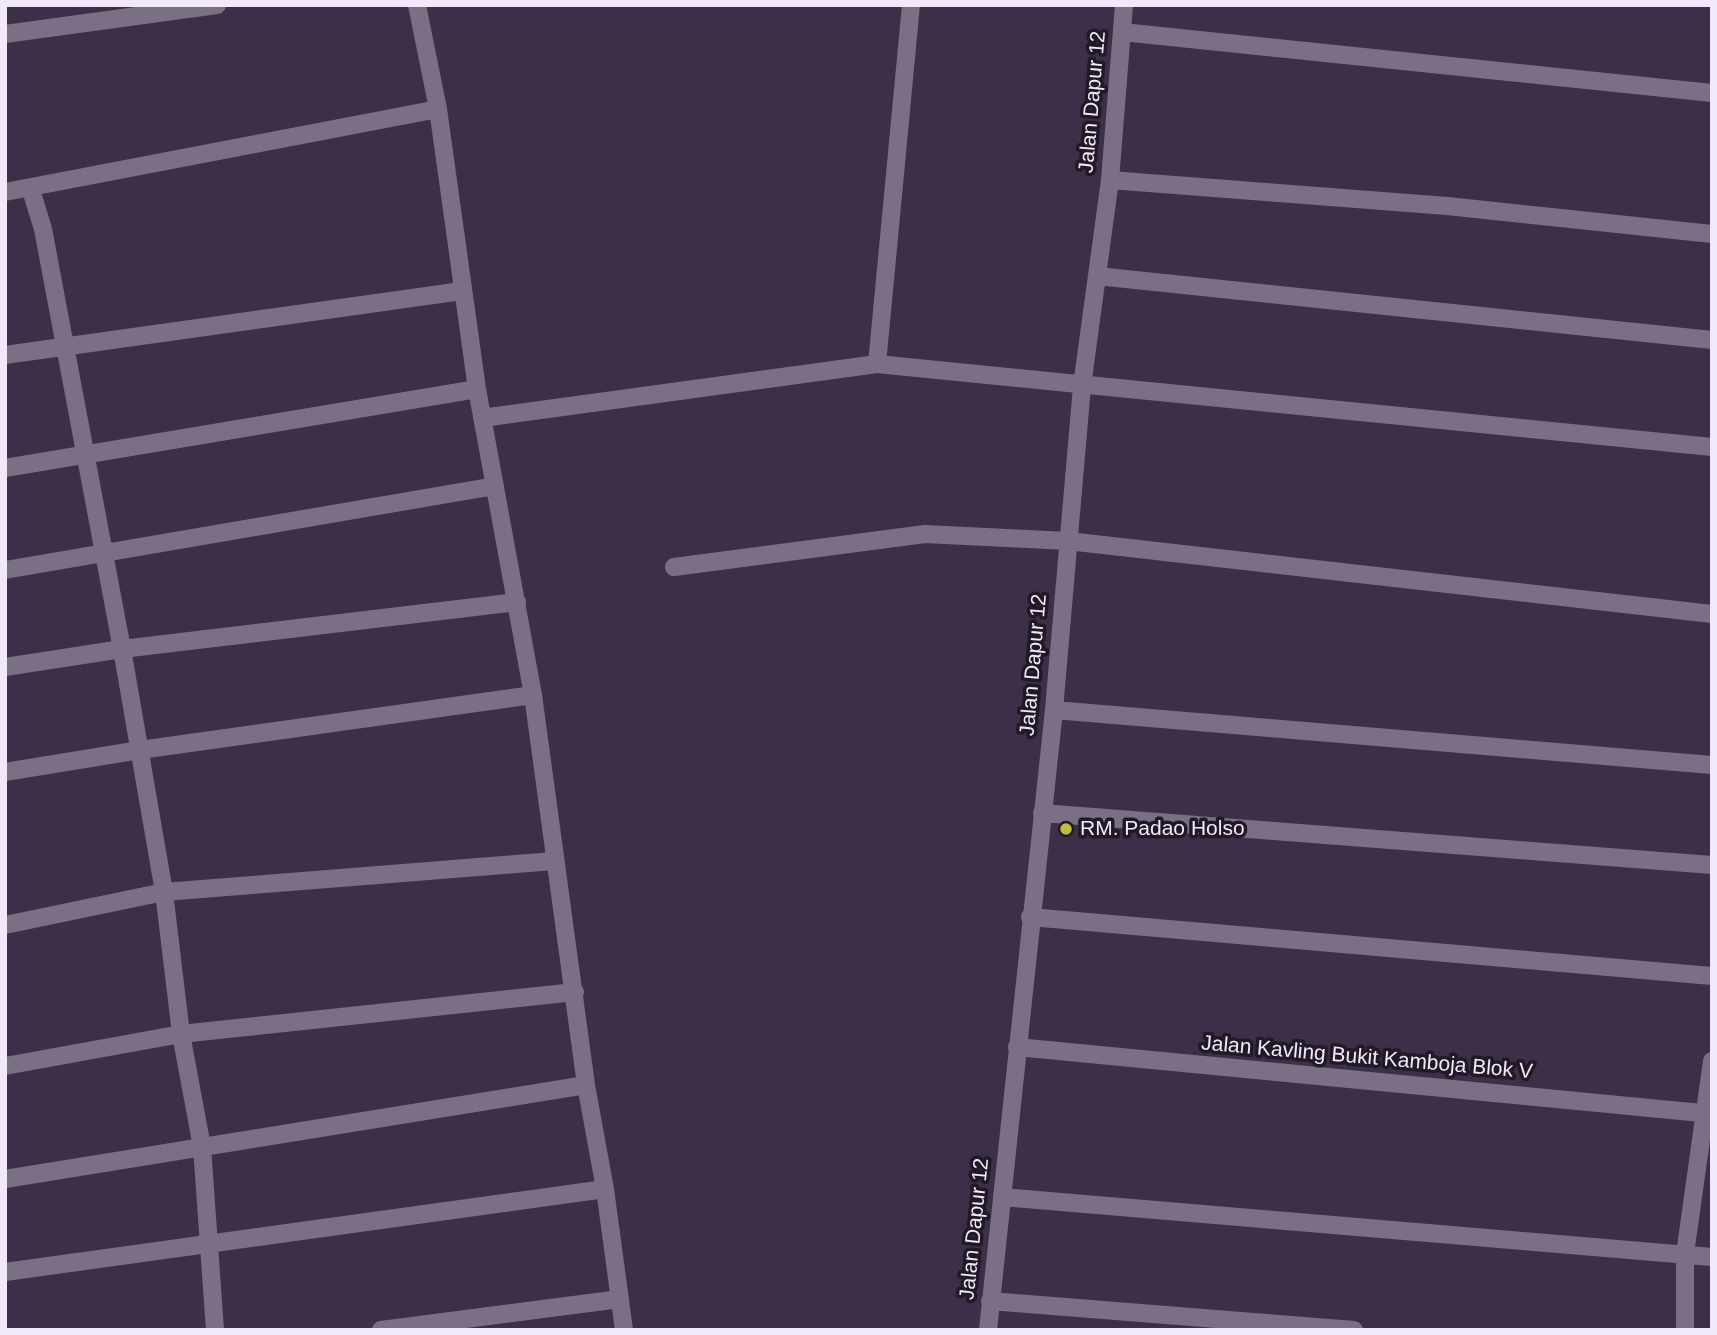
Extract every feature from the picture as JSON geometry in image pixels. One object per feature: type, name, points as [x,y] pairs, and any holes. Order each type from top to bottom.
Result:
[{"type":"street","points":[[5,34],[217,5]]},
{"type":"street","points":[[417,5],[438,109],[477,390],[533,695],[586,1086],[605,1189],[624,1330]]},
{"type":"street","points":[[877,364],[911,5]]},
{"type":"street","name":"Jalan Dapur 12","points":[[988,1330],[1054,710],[1082,386],[1110,180],[1124,5]]},
{"type":"street","points":[[1122,32],[1712,93]]},
{"type":"street","points":[[5,192],[31,190],[438,109]]},
{"type":"street","points":[[1110,180],[1447,206],[1712,234]]},
{"type":"street","points":[[31,190],[43,229],[65,345],[164,892],[181,1034],[202,1147],[215,1330]]},
{"type":"street","points":[[1097,276],[1712,340]]},
{"type":"street","points":[[5,355],[462,291]]},
{"type":"street","points":[[482,418],[877,364],[1712,447]]},
{"type":"street","points":[[5,468],[477,390]]},
{"type":"street","points":[[5,570],[495,486]]},
{"type":"street","points":[[674,567],[925,534],[1068,541],[1712,614]]},
{"type":"street","points":[[5,667],[122,649],[517,602]]},
{"type":"street","points":[[5,772],[140,750],[533,695]]},
{"type":"street","points":[[1054,710],[1712,765]]},
{"type":"street","points":[[1042,813],[1712,865]]},
{"type":"street","points":[[5,925],[164,892],[554,861]]},
{"type":"street","points":[[1030,917],[1712,976]]},
{"type":"street","points":[[5,1066],[181,1034],[575,992]]},
{"type":"street","name":"Jalan Kavling Bukit Kamboja Blok V","points":[[1017,1047],[1707,1113]]},
{"type":"street","points":[[1685,1330],[1685,1254],[1707,1113],[1712,1061]]},
{"type":"street","points":[[5,1179],[586,1086]]},
{"type":"street","points":[[5,1272],[605,1189]]},
{"type":"street","points":[[1002,1197],[1712,1257]]},
{"type":"street","points":[[381,1330],[620,1299]]},
{"type":"street","points":[[990,1301],[1354,1330]]},
{"type":"place","name":"RM. Padao Holso","points":[[1066,829]]}]
